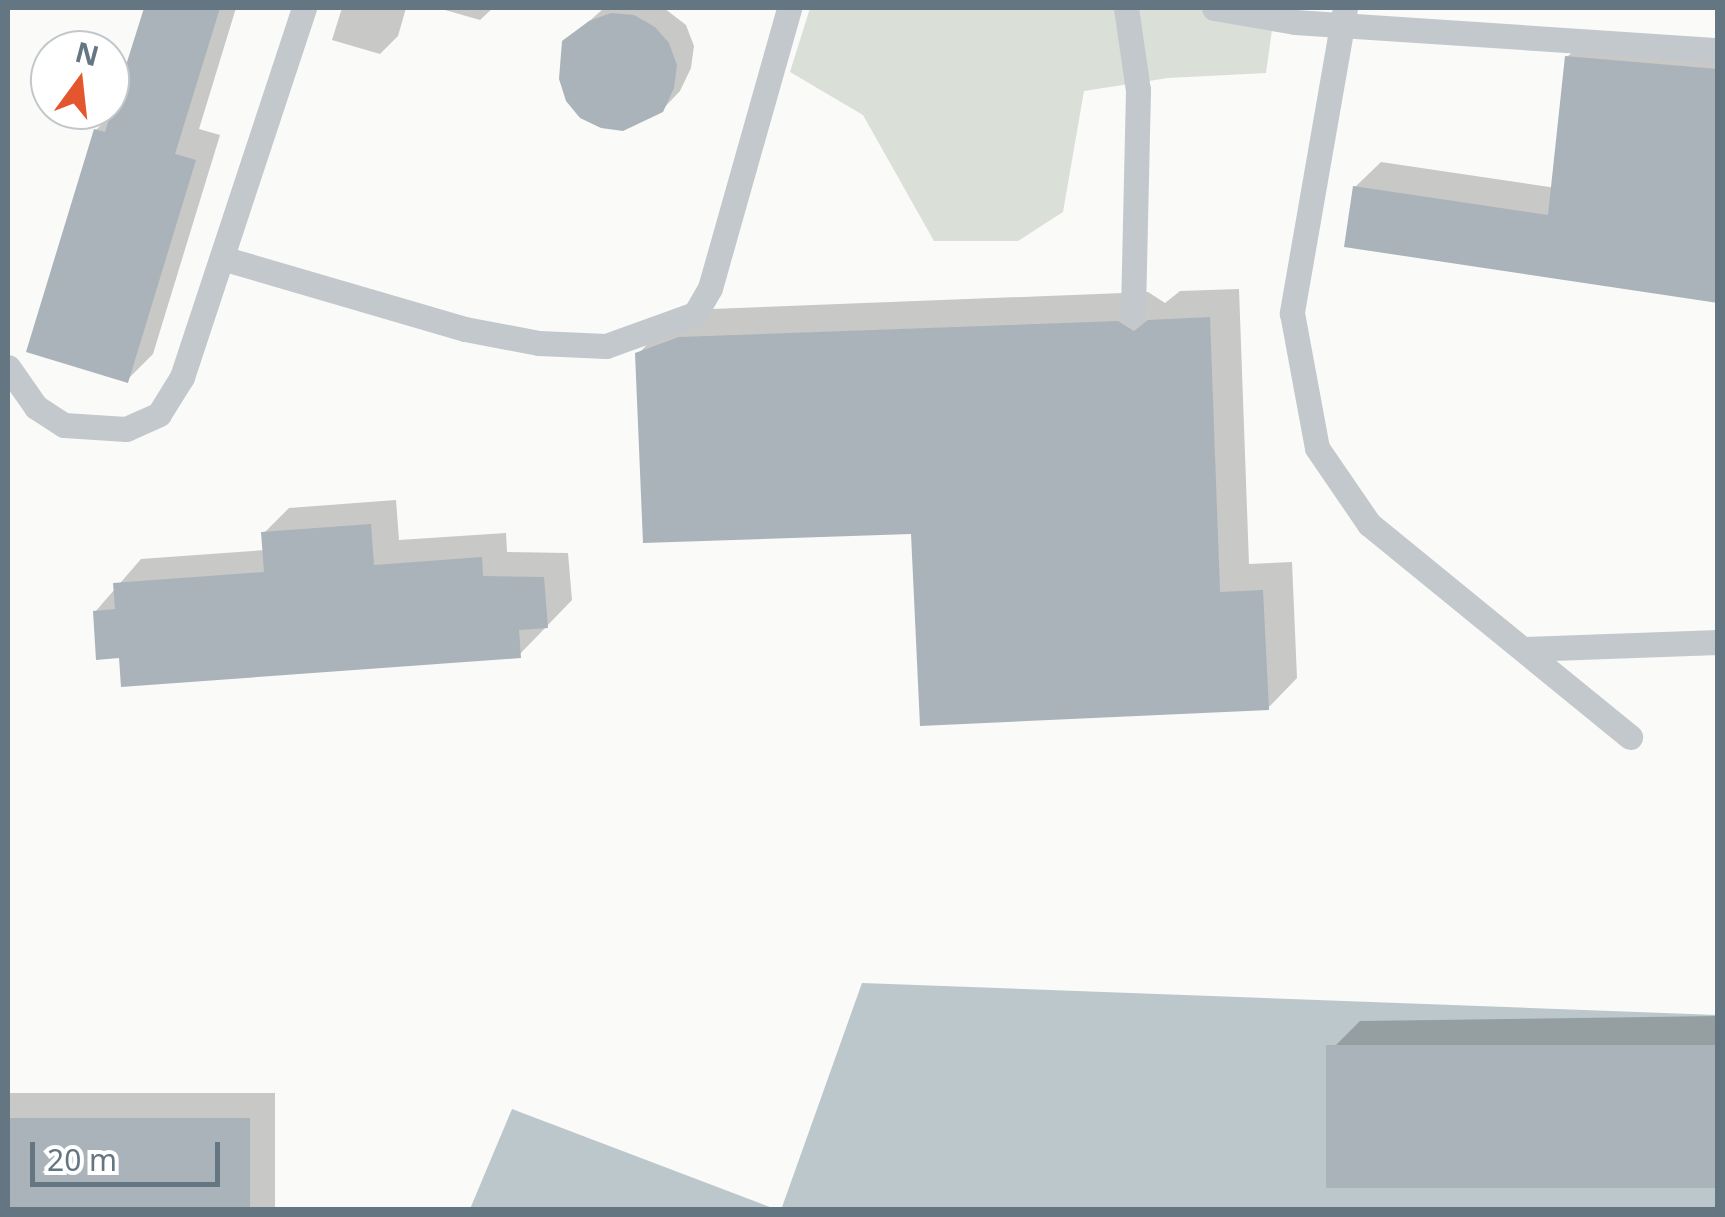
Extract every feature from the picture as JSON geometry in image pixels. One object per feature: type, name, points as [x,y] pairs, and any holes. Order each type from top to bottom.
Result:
[{"type":"lane","points":[[8,367],[36,407],[64,424],[126,429],[158,414],[182,377],[304,8]]},
{"type":"lane","points":[[222,258],[465,329],[539,342],[606,346],[696,314],[710,288],[790,8]]},
{"type":"lane","points":[[1126,8],[1138,90],[1132,315]]},
{"type":"lane","points":[[1214,8],[1295,22],[1342,15],[1718,50]]},
{"type":"lane","points":[[1342,15],[1292,313],[1317,448],[1369,524],[1630,737]]},
{"type":"lane","points":[[1525,649],[1718,642]]},
{"type":"shaded area","points":[[810,8],[1275,8],[1266,73],[1168,78],[1084,91],[1063,212],[1018,241],[934,241],[863,115],[790,72]]},
{"type":"shaded area","points":[[862,983],[1717,1015],[1717,1209],[781,1210]]},
{"type":"shaded area","points":[[512,1109],[775,1209],[470,1209]]},
{"type":"building","points":[[144,8],[220,8],[175,154],[196,160],[128,383],[26,352],[94,130],[130,130],[130,53]]},
{"type":"building","points":[[611,13],[634,15],[655,27],[669,43],[677,65],[674,88],[663,112],[623,131],[601,128],[580,118],[566,101],[559,79],[562,41],[589,21]]},
{"type":"building","points":[[1565,56],[1718,69],[1718,303],[1344,247],[1353,186],[1548,215]]},
{"type":"building","points":[[1210,317],[1220,592],[1263,590],[1269,710],[920,726],[911,534],[643,543],[635,353],[679,337],[1118,321],[1134,331],[1148,320]]},
{"type":"building","points":[[371,524],[374,565],[482,557],[483,576],[544,577],[548,628],[519,630],[521,658],[121,687],[119,658],[96,660],[93,611],[115,609],[113,583],[264,572],[261,532]]},
{"type":"building","points":[[1326,1045],[1718,1045],[1718,1188],[1326,1188]]},
{"type":"building","points":[[8,1118],[250,1118],[250,1210],[8,1210]]}]
